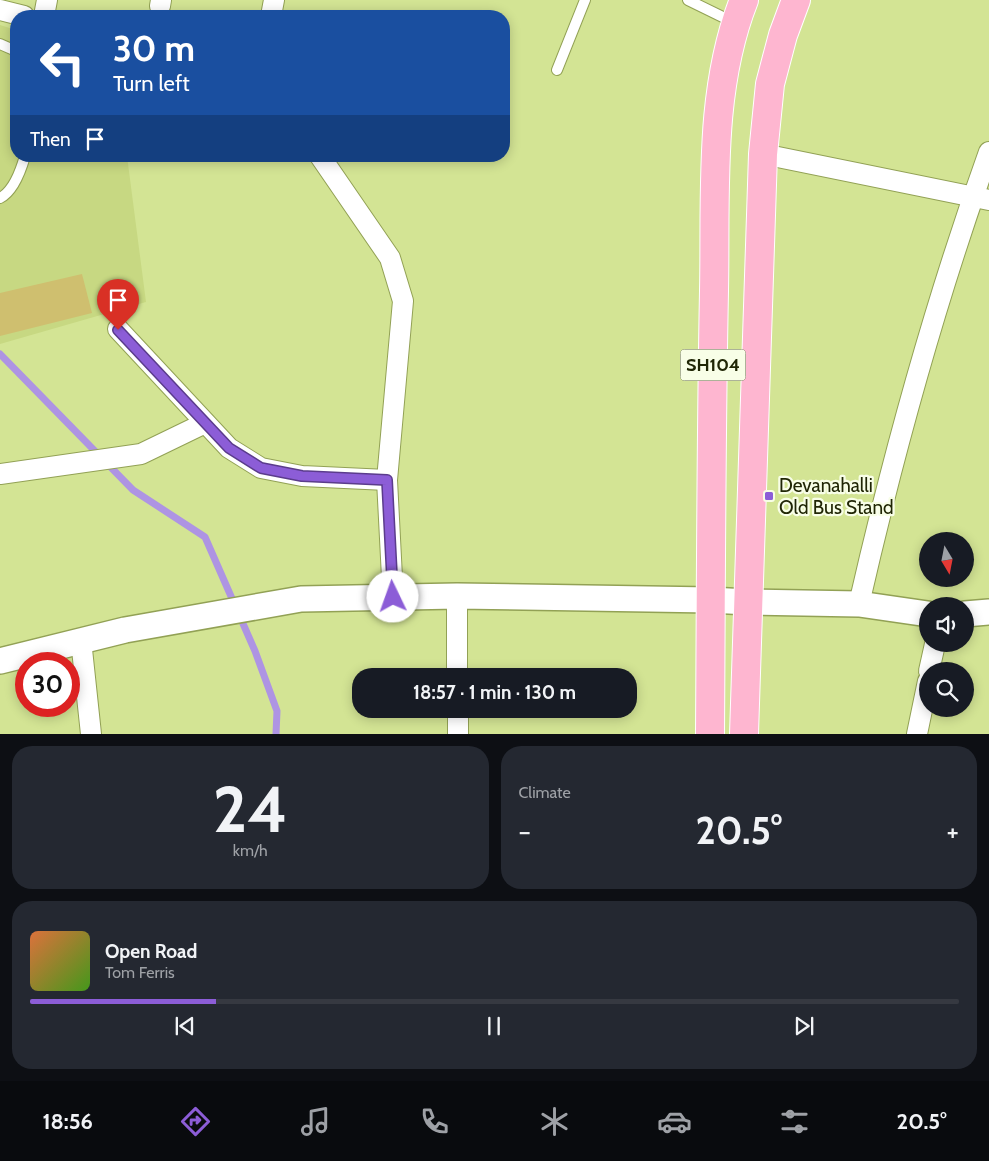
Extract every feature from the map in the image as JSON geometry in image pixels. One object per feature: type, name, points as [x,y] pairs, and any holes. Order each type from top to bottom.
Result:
[{"type":"main road","name":"SH104","points":[[744,734],[763,154],[770,84],[783,35],[796,0]]},
{"type":"main road","name":"SH104","points":[[710,734],[710,491],[716,149],[722,86],[739,11]]},
{"type":"street","points":[[860,604],[906,413],[981,198],[989,152]]},
{"type":"street","points":[[763,154],[981,198]]},
{"type":"street","points":[[324,162],[390,258],[403,300],[387,480],[393,597]]},
{"type":"street","points":[[118,330],[229,448],[261,468],[302,476],[387,480]]},
{"type":"street","points":[[0,474],[141,454],[205,423]]},
{"type":"street","points":[[457,596],[458,668]]},
{"type":"street","points":[[0,661],[126,630],[300,599],[457,596],[711,600],[860,604],[919,613]]},
{"type":"street","points":[[974,613],[989,612]]},
{"type":"street","points":[[81,640],[91,734]]},
{"type":"street","points":[[917,734],[921,717]]},
{"type":"street","points":[[458,718],[458,734]]},
{"type":"lane","points":[[557,70],[585,0]]},
{"type":"lane","points":[[688,0],[739,11]]},
{"type":"lane","points":[[0,198],[7,193],[23,162]]},
{"type":"shaded area","points":[[0,25],[10,28],[10,162],[128,162],[146,302],[0,344]]},
{"type":"building","points":[[82,274],[92,313],[0,336],[0,293]]},
{"type":"waterway","points":[[0,354],[133,490],[205,537],[255,651],[277,711],[276,734]]},
{"type":"place","name":"Devanahalli Old Bus Stand","points":[[769,496]]},
{"type":"route","points":[[118,330],[229,448],[261,468],[302,476],[387,480],[393,597]]}]
